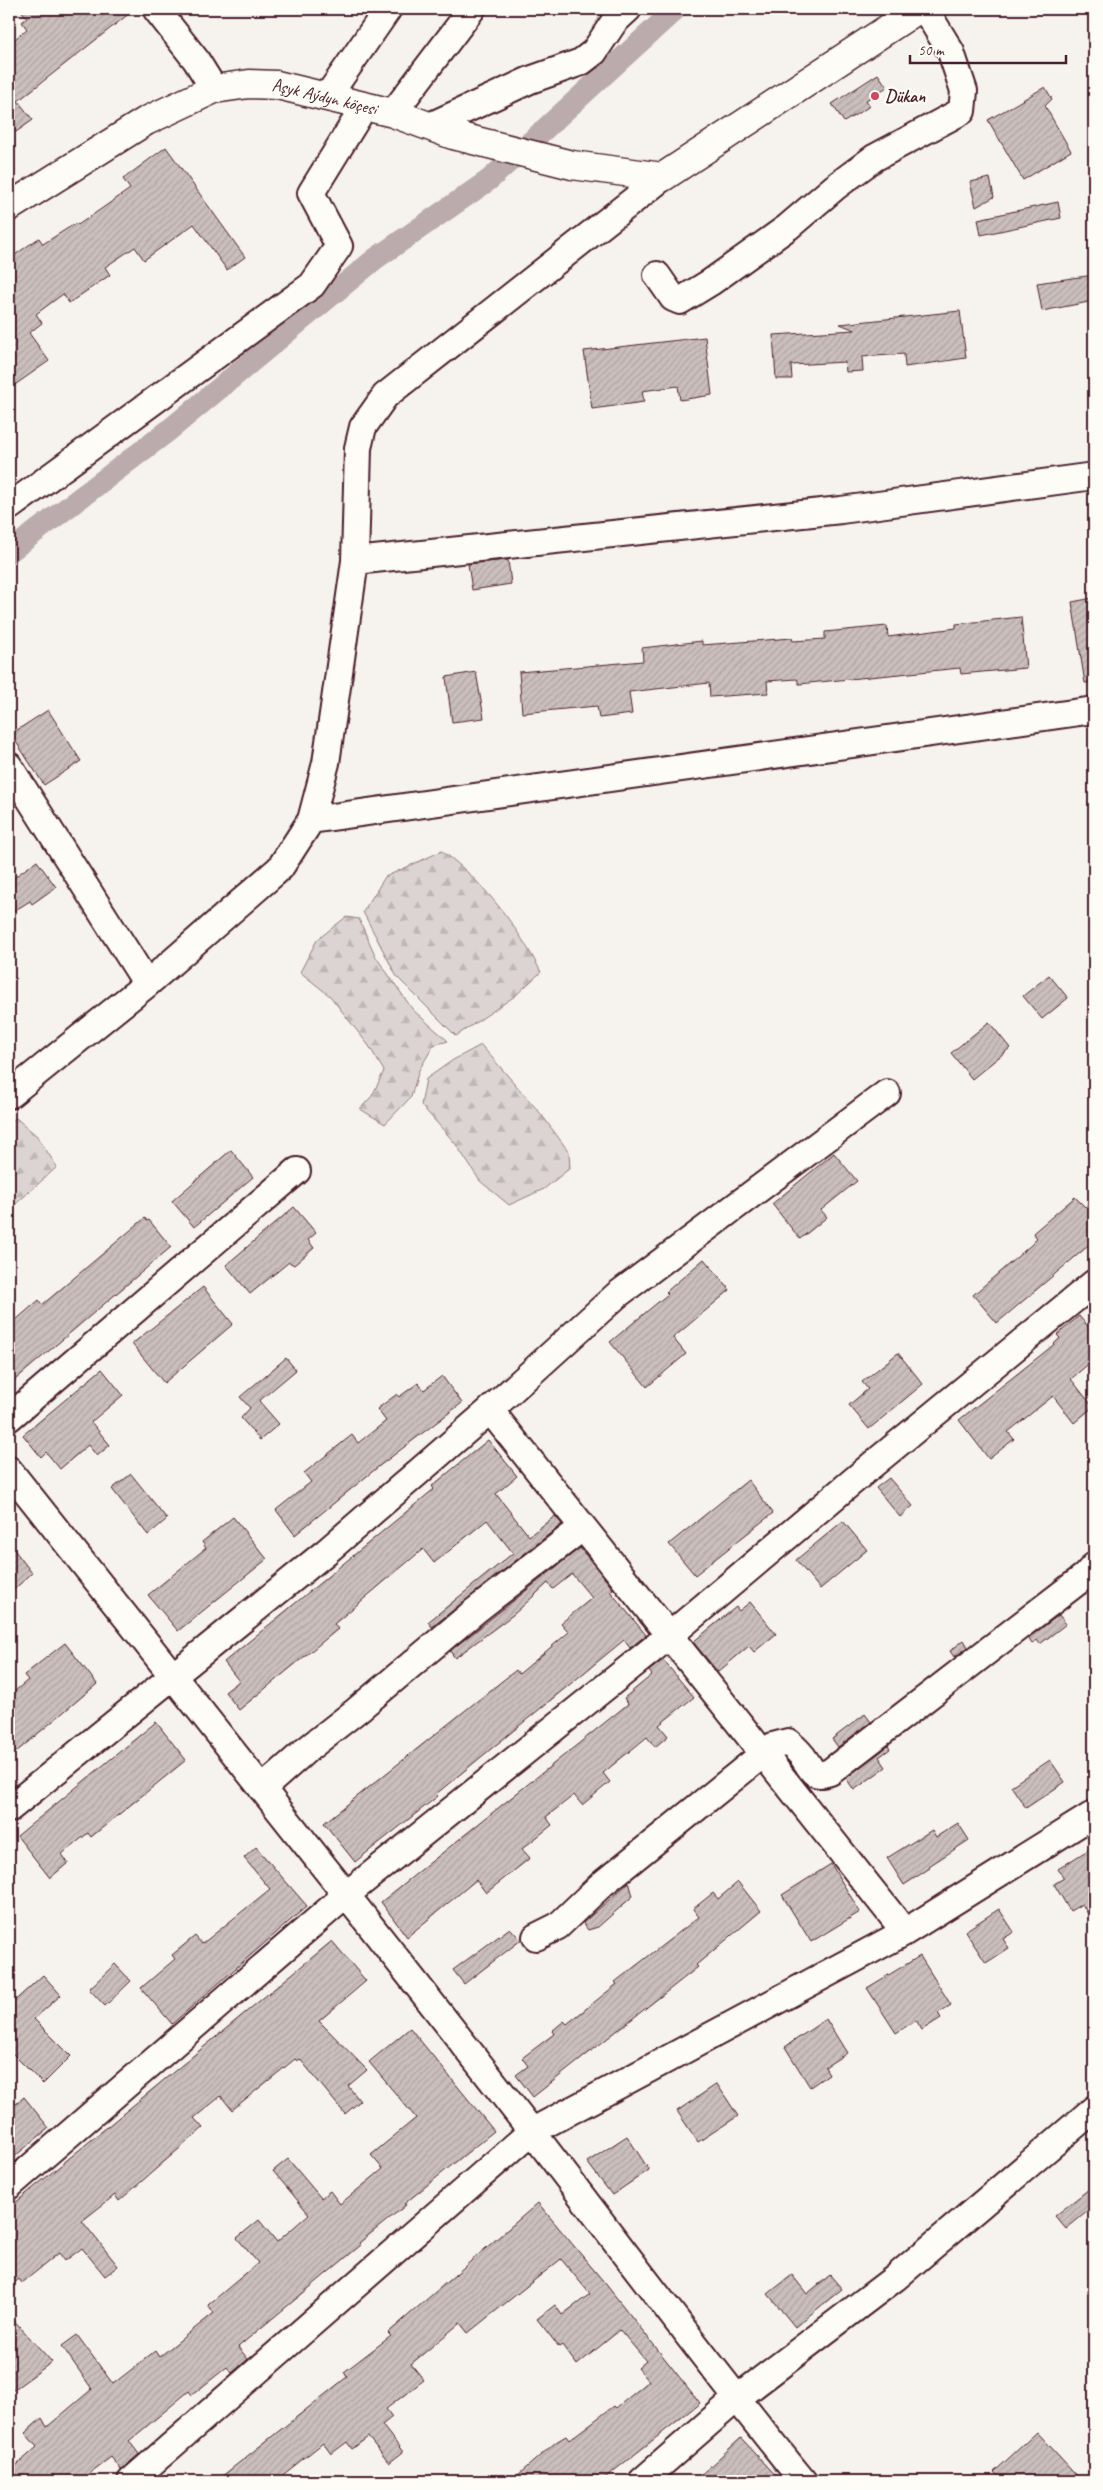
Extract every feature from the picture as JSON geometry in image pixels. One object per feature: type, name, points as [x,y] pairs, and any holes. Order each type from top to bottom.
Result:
[{"type":"main road","points":[[663,177],[918,9]]},
{"type":"main road","name":"Aşyk Aýdyn köçesi","points":[[9,207],[146,121],[214,89],[249,84],[277,85],[393,113],[442,130],[572,164],[663,177]]},
{"type":"street","points":[[156,9],[196,60],[214,89]]},
{"type":"street","points":[[327,97],[388,9]]},
{"type":"street","points":[[393,113],[472,9]]},
{"type":"street","points":[[442,130],[530,80],[581,62],[594,52],[614,22],[628,9]]},
{"type":"street","points":[[657,275],[673,298],[680,301],[711,282],[788,227],[834,187],[874,158],[962,111],[964,91],[952,52],[925,9]]},
{"type":"street","points":[[9,507],[312,285],[339,246],[311,193],[364,107]]},
{"type":"street","points":[[9,1094],[147,984],[280,868],[311,820],[326,763],[355,561],[358,448],[363,427],[385,396],[663,177]]},
{"type":"street","points":[[355,561],[841,510],[1094,476]]},
{"type":"street","points":[[311,820],[1094,710]]},
{"type":"street","points":[[9,766],[147,984]]},
{"type":"street","points":[[9,1809],[326,1552],[490,1410],[617,1295],[887,1093]]},
{"type":"street","points":[[9,1418],[297,1171]]},
{"type":"street","points":[[9,2186],[346,1895],[669,1636],[872,1464],[1094,1283]]},
{"type":"street","points":[[490,1410],[905,1932]]},
{"type":"street","points":[[9,1470],[346,1895],[532,2132],[736,2399],[803,2481]]},
{"type":"street","points":[[262,1789],[305,1751],[356,1711],[475,1611],[583,1527]]},
{"type":"street","points":[[536,1937],[558,1926],[601,1885],[720,1786],[773,1746],[788,1742],[807,1761],[809,1769],[823,1774],[830,1772],[1084,1576],[1094,1566]]},
{"type":"street","points":[[131,2481],[532,2132],[905,1932],[1094,1814]]},
{"type":"street","points":[[642,2481],[736,2399],[895,2278],[1094,2109]]},
{"type":"green space","points":[[442,851],[472,877],[498,906],[521,938],[541,972],[515,996],[456,1036],[397,977],[363,912],[385,877]]},
{"type":"green space","points":[[346,917],[359,919],[376,957],[413,1010],[448,1041],[434,1045],[419,1070],[411,1097],[385,1124],[360,1109],[372,1096],[384,1071],[369,1046],[330,996],[300,972],[317,940]]},
{"type":"green space","points":[[481,1045],[541,1114],[569,1152],[570,1168],[544,1189],[509,1205],[480,1181],[455,1143],[421,1105],[426,1079],[453,1060]]},
{"type":"green space","points":[[16,1118],[37,1136],[57,1167],[9,1210],[9,1123]]},
{"type":"building","points":[[20,9],[135,9],[18,101],[33,120],[16,132],[9,122],[9,44],[27,29],[22,22],[27,18]]},
{"type":"building","points":[[878,74],[887,87],[866,100],[870,106],[844,122],[832,104]]},
{"type":"building","points":[[1045,87],[1052,99],[1045,106],[1071,151],[1023,180],[988,120]]},
{"type":"building","points":[[166,147],[245,257],[227,270],[194,224],[144,260],[135,247],[105,267],[110,275],[69,303],[63,294],[36,314],[42,323],[29,333],[49,361],[9,389],[9,259],[39,238],[43,244],[76,223],[78,225],[130,189],[123,179]]},
{"type":"building","points":[[990,178],[994,197],[976,207],[970,182]]},
{"type":"building","points":[[1058,202],[1061,218],[981,235],[978,219]]},
{"type":"building","points":[[1094,275],[1094,301],[1042,311],[1037,283]]},
{"type":"building","points":[[960,311],[966,358],[905,367],[904,354],[862,357],[863,371],[846,372],[845,362],[791,365],[792,379],[776,379],[773,335],[855,330],[840,324]]},
{"type":"building","points":[[705,337],[712,395],[680,400],[678,386],[642,391],[644,402],[592,409],[584,351]]},
{"type":"building","points":[[508,560],[511,584],[472,590],[468,564]]},
{"type":"building","points":[[1093,598],[1094,682],[1085,683],[1072,602]]},
{"type":"building","points":[[1021,617],[1026,668],[961,674],[960,668],[799,684],[797,679],[767,681],[768,693],[710,697],[709,683],[629,692],[632,714],[599,718],[597,706],[522,713],[519,672],[643,661],[642,648],[702,641],[702,645],[792,638],[793,641],[825,639],[825,632],[887,626],[888,637],[956,628],[956,624]]},
{"type":"building","points":[[476,672],[484,718],[452,722],[446,677]]},
{"type":"building","points":[[48,710],[81,761],[44,785],[11,734]]},
{"type":"building","points":[[37,861],[56,887],[32,904],[30,901],[9,914],[9,881]]},
{"type":"building","points":[[1049,975],[1068,998],[1042,1019],[1023,996]]},
{"type":"building","points":[[989,1022],[1010,1048],[972,1079],[951,1053]]},
{"type":"building","points":[[231,1150],[253,1177],[194,1227],[172,1201]]},
{"type":"building","points":[[834,1153],[857,1181],[821,1210],[827,1217],[800,1239],[772,1204]]},
{"type":"building","points":[[1075,1197],[1085,1207],[1094,1199],[1094,1241],[997,1323],[973,1295],[1031,1245],[1037,1238],[1033,1233]]},
{"type":"building","points":[[294,1207],[316,1233],[308,1240],[314,1248],[294,1265],[289,1262],[250,1294],[226,1265]]},
{"type":"building","points":[[145,1218],[147,1221],[149,1220],[171,1247],[9,1385],[9,1326],[39,1300],[42,1305]]},
{"type":"building","points":[[704,1259],[730,1290],[673,1338],[686,1354],[647,1387],[610,1342],[668,1294],[666,1292]]},
{"type":"building","points":[[203,1287],[233,1324],[164,1383],[132,1344]]},
{"type":"building","points":[[1079,1316],[1094,1334],[1094,1359],[1071,1379],[1093,1407],[1074,1423],[1053,1396],[1008,1432],[1014,1439],[989,1459],[959,1420],[1051,1347],[1060,1338],[1057,1335]]},
{"type":"building","points":[[898,1353],[923,1384],[869,1429],[849,1405],[868,1389],[862,1382]]},
{"type":"building","points":[[286,1358],[296,1370],[259,1401],[279,1424],[260,1440],[241,1418],[250,1408],[240,1397]]},
{"type":"building","points":[[102,1369],[123,1395],[91,1422],[110,1445],[97,1456],[88,1445],[60,1469],[46,1452],[41,1457],[23,1435]]},
{"type":"building","points":[[442,1376],[462,1403],[378,1467],[295,1535],[276,1510],[311,1482],[304,1473],[352,1435],[358,1443],[386,1421],[377,1409],[397,1394],[399,1397],[418,1383],[424,1390]]},
{"type":"building","points":[[488,1440],[517,1476],[496,1494],[529,1536],[555,1516],[562,1524],[432,1627],[428,1622],[513,1553],[487,1520],[434,1563],[423,1549],[334,1624],[338,1629],[239,1710],[225,1692],[239,1681],[224,1662],[434,1489],[432,1486]]},
{"type":"building","points":[[131,1474],[167,1519],[148,1535],[112,1489]]},
{"type":"building","points":[[889,1478],[913,1506],[900,1517],[876,1488]]},
{"type":"building","points":[[748,1480],[773,1513],[695,1575],[669,1544]]},
{"type":"building","points":[[233,1517],[267,1559],[178,1631],[148,1595],[206,1548],[202,1542]]},
{"type":"building","points":[[843,1521],[867,1550],[820,1589],[796,1560]]},
{"type":"building","points":[[9,1543],[32,1573],[9,1594]]},
{"type":"building","points":[[580,1548],[613,1589],[610,1591],[646,1635],[630,1648],[624,1640],[436,1794],[438,1796],[355,1862],[324,1823],[516,1670],[519,1674],[569,1632],[561,1623],[592,1598],[572,1574],[553,1589],[548,1583],[514,1614],[455,1658],[450,1651]]},
{"type":"building","points":[[750,1602],[776,1634],[754,1652],[749,1646],[718,1672],[693,1642],[736,1607],[739,1611]]},
{"type":"building","points":[[1059,1615],[1066,1624],[1040,1644],[1037,1640],[1032,1644],[1028,1638]]},
{"type":"building","points":[[964,1640],[968,1647],[954,1657],[950,1651]]},
{"type":"building","points":[[65,1643],[97,1684],[9,1758],[9,1696],[28,1680],[24,1675]]},
{"type":"building","points":[[663,1660],[694,1697],[659,1725],[668,1736],[655,1747],[647,1737],[603,1773],[610,1782],[582,1805],[574,1795],[546,1817],[552,1825],[522,1849],[530,1858],[486,1893],[476,1880],[407,1937],[381,1902],[628,1704],[624,1698],[652,1675],[649,1671]]},
{"type":"building","points":[[865,1714],[871,1722],[838,1747],[832,1739]]},
{"type":"building","points":[[156,1722],[186,1760],[91,1837],[88,1833],[62,1854],[68,1863],[50,1878],[17,1836]]},
{"type":"building","points":[[888,1746],[890,1749],[879,1757],[886,1767],[854,1790],[846,1778]]},
{"type":"building","points":[[1050,1760],[1065,1782],[1026,1808],[1011,1786]]},
{"type":"building","points":[[958,1823],[969,1840],[904,1885],[887,1858],[932,1830],[936,1837]]},
{"type":"building","points":[[1094,1846],[1094,1924],[1082,1904],[1070,1911],[1054,1884],[1064,1878],[1058,1869]]},
{"type":"building","points":[[256,1847],[307,1906],[172,2024],[141,1988],[175,1959],[172,1955],[195,1936],[202,1944],[270,1889],[244,1858]]},
{"type":"building","points":[[831,1864],[860,1912],[811,1942],[782,1895]]},
{"type":"building","points":[[629,1882],[633,1896],[598,1927],[588,1930],[583,1923]]},
{"type":"building","points":[[738,1882],[761,1911],[696,1965],[698,1967],[533,2097],[516,2075],[528,2066],[522,2058],[554,2034],[552,2031],[564,2021],[567,2024],[617,1984],[615,1982],[699,1917],[693,1909],[713,1893],[718,1899]]},
{"type":"building","points":[[999,1909],[1014,1932],[1003,1939],[1009,1948],[986,1963],[965,1931]]},
{"type":"building","points":[[510,1928],[521,1940],[464,1984],[453,1970]]},
{"type":"building","points":[[332,1941],[366,1981],[319,2021],[367,2070],[348,2086],[360,2101],[345,2114],[300,2059],[297,2061],[295,2059],[232,2110],[221,2096],[194,2118],[203,2128],[119,2201],[115,2195],[82,2221],[118,2266],[105,2276],[82,2248],[65,2261],[59,2253],[22,2283],[19,2279],[9,2288],[9,2208]]},
{"type":"building","points":[[920,1956],[951,2005],[938,2013],[941,2018],[922,2030],[916,2020],[896,2033],[867,1988]]},
{"type":"building","points":[[115,1964],[131,1981],[105,2006],[89,1989]]},
{"type":"building","points":[[43,1975],[61,1995],[34,2019],[71,2056],[43,2084],[9,2050],[9,2006]]},
{"type":"building","points":[[826,2019],[847,2053],[825,2067],[829,2074],[810,2087],[785,2047]]},
{"type":"building","points":[[410,2028],[494,2131],[404,2204],[406,2205],[359,2243],[361,2245],[238,2347],[248,2359],[232,2373],[227,2367],[192,2395],[189,2391],[129,2441],[139,2454],[121,2470],[111,2457],[79,2481],[9,2481],[9,2472],[37,2447],[25,2433],[42,2418],[47,2427],[92,2389],[62,2346],[77,2335],[113,2384],[155,2351],[159,2357],[214,2313],[208,2305],[258,2263],[237,2238],[259,2220],[277,2242],[309,2214],[273,2171],[288,2159],[321,2198],[330,2191],[340,2204],[383,2169],[371,2155],[416,2118],[369,2062]]},
{"type":"building","points":[[717,2084],[738,2116],[698,2142],[677,2111]]},
{"type":"building","points":[[24,2097],[49,2128],[9,2161],[9,2110]]},
{"type":"building","points":[[627,2136],[649,2170],[612,2195],[587,2162]]},
{"type":"building","points":[[1094,2185],[1094,2206],[1066,2229],[1055,2216]]},
{"type":"building","points":[[538,2203],[604,2282],[700,2403],[601,2481],[511,2481],[556,2442],[566,2436],[569,2440],[614,2406],[616,2408],[649,2381],[638,2368],[646,2361],[620,2330],[577,2365],[562,2345],[559,2347],[537,2319],[555,2305],[562,2315],[590,2294],[561,2259],[468,2333],[460,2323],[411,2364],[424,2380],[386,2409],[392,2417],[382,2425],[403,2452],[389,2463],[368,2437],[352,2449],[347,2442],[331,2454],[323,2443],[275,2481],[216,2481],[347,2377],[344,2372],[391,2336],[388,2333]]},
{"type":"building","points":[[792,2275],[807,2294],[830,2275],[842,2289],[795,2327],[768,2294]]},
{"type":"building","points":[[9,2315],[52,2362],[9,2393]]},
{"type":"building","points":[[1037,2432],[1082,2481],[1003,2481],[994,2472]]},
{"type":"building","points":[[741,2438],[781,2481],[694,2481]]},
{"type":"waterway","points":[[9,552],[168,431],[375,259],[489,180],[676,9]]},
{"type":"place","name":"Dükan","points":[[875,96]]}]
